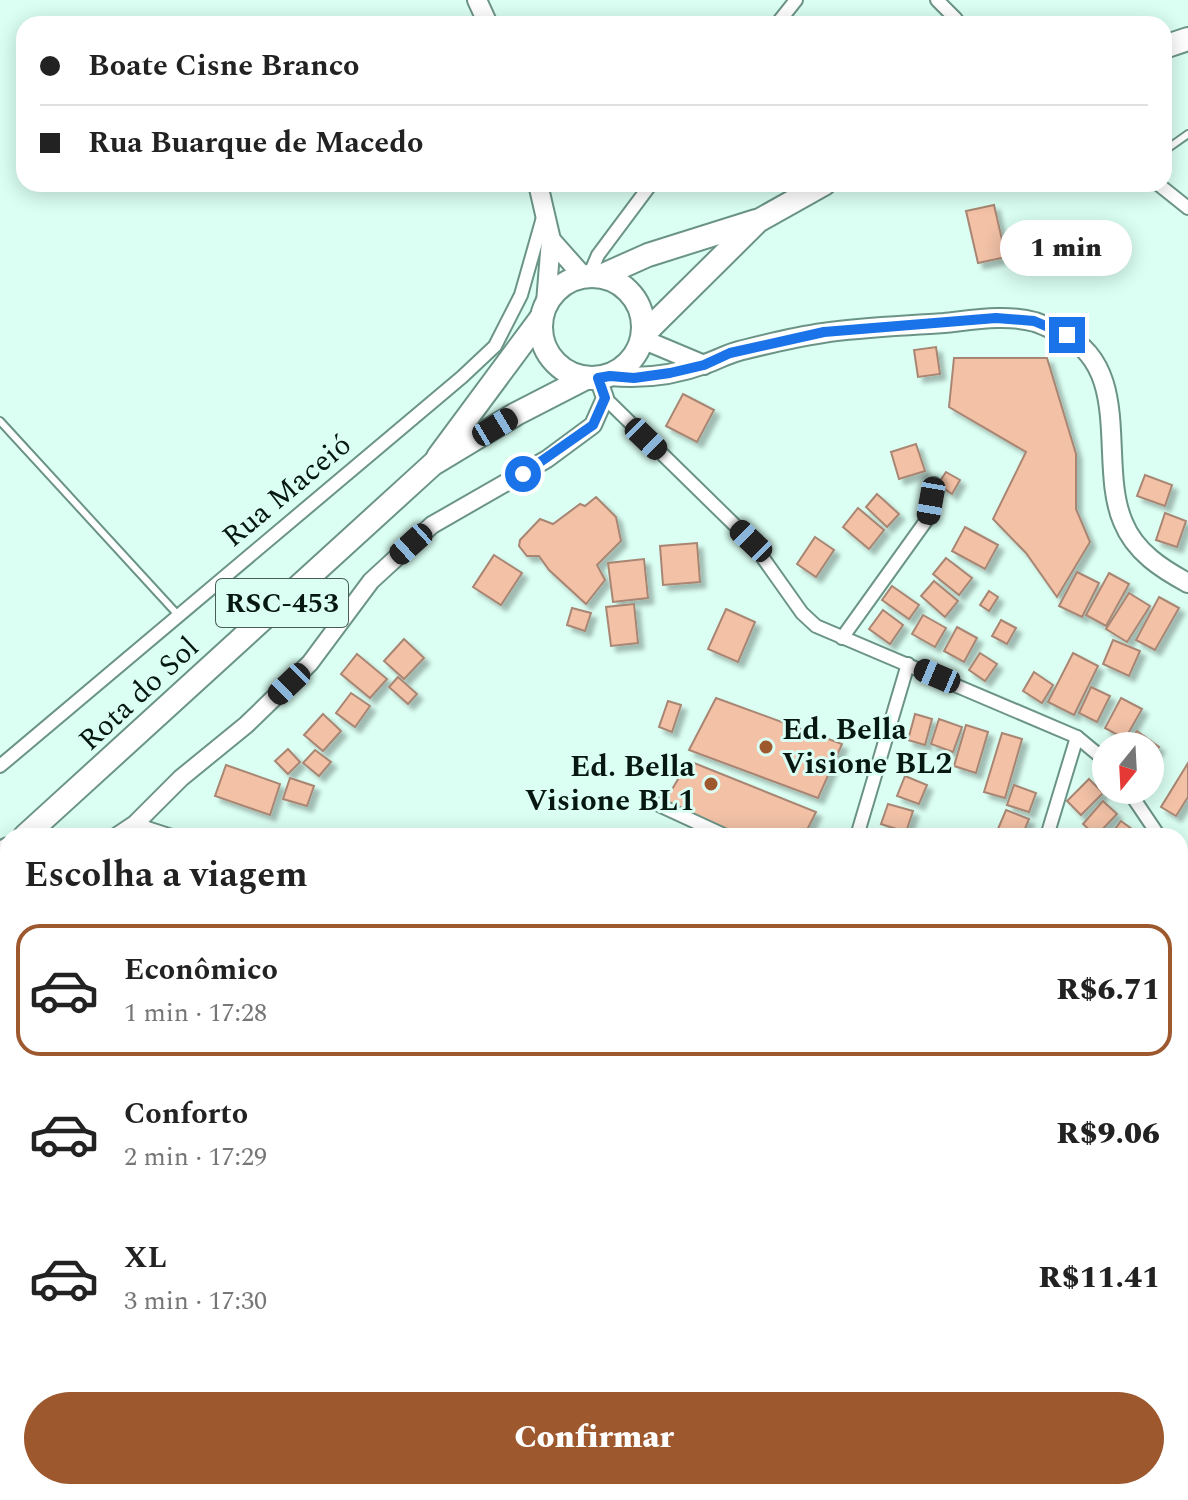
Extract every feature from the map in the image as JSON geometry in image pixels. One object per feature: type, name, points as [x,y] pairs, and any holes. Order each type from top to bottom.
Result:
[{"type":"highway","name":"RSC-453","points":[[544,311],[555,291],[568,282],[758,221],[810,192]]},
{"type":"highway","name":"RSC-453","points":[[599,383],[627,365],[639,349],[643,337],[758,221]]},
{"type":"highway","points":[[591,276],[620,284],[634,298],[640,309],[643,337]]},
{"type":"highway","points":[[544,311],[541,338],[549,356],[571,374],[599,383]]},
{"type":"highway","name":"Rota do Sol","points":[[433,464],[544,311]]},
{"type":"highway","name":"Rota do Sol","points":[[34,828],[433,464],[516,414],[599,383]]},
{"type":"main road","points":[[540,192],[551,240],[544,311]]},
{"type":"main road","points":[[551,240],[591,276]]},
{"type":"main road","points":[[599,383],[704,365],[730,353],[824,332],[996,318],[1034,321],[1067,335],[1090,356],[1105,384],[1111,420],[1116,499],[1123,523],[1146,555],[1162,569],[1188,583]]},
{"type":"main road","points":[[643,337],[704,365]]},
{"type":"street","points":[[783,16],[796,0]]},
{"type":"street","points":[[937,0],[953,16]]},
{"type":"street","points":[[591,276],[598,255],[645,192]]},
{"type":"street","points":[[1168,192],[1188,208]]},
{"type":"street","name":"Rua Maceió","points":[[0,766],[495,346],[521,295],[544,211]]},
{"type":"street","points":[[599,383],[751,541],[802,613],[816,626],[1077,737],[1092,749]]},
{"type":"street","points":[[129,828],[181,778],[246,725],[310,663],[371,581],[432,525],[547,459],[593,425],[599,383]]},
{"type":"street","points":[[842,638],[928,518],[934,484]]},
{"type":"street","points":[[859,828],[908,664]]},
{"type":"street","points":[[1049,828],[1077,737]]},
{"type":"street","points":[[648,800],[709,828]]},
{"type":"street","points":[[1137,804],[1154,828]]},
{"type":"street","points":[[135,824],[147,828]]},
{"type":"lane","points":[[0,421],[179,616]]},
{"type":"building","points":[[994,205],[1006,257],[978,263],[966,211]]},
{"type":"building","points":[[936,347],[940,374],[918,377],[914,350]]},
{"type":"building","points":[[954,358],[1047,358],[1076,454],[1076,509],[1090,542],[1057,597],[1026,553],[993,519],[1026,452],[949,407]]},
{"type":"building","points":[[683,394],[714,410],[697,442],[666,426]]},
{"type":"building","points":[[916,444],[925,471],[899,479],[891,452]]},
{"type":"building","points":[[946,472],[960,480],[952,494],[938,484]]},
{"type":"building","points":[[1145,475],[1172,485],[1165,506],[1137,496]]},
{"type":"building","points":[[877,494],[899,514],[887,527],[866,507]]},
{"type":"building","points":[[596,497],[616,517],[621,541],[597,565],[605,580],[586,604],[549,570],[539,556],[527,556],[519,546],[520,540],[540,519],[553,524],[580,504],[585,506]]},
{"type":"building","points":[[858,508],[884,530],[869,549],[843,527]]},
{"type":"building","points":[[1165,513],[1186,521],[1177,547],[1156,540]]},
{"type":"building","points":[[965,527],[998,545],[985,569],[952,551]]},
{"type":"building","points":[[815,537],[834,550],[816,577],[797,564]]},
{"type":"building","points":[[697,543],[700,582],[663,585],[660,546]]},
{"type":"building","points":[[494,555],[522,573],[501,605],[473,587]]},
{"type":"building","points":[[946,558],[972,578],[959,595],[933,574]]},
{"type":"building","points":[[644,559],[648,598],[613,602],[608,563]]},
{"type":"building","points":[[1077,572],[1099,583],[1082,617],[1059,606]]},
{"type":"building","points":[[1109,573],[1129,584],[1106,626],[1086,615]]},
{"type":"building","points":[[934,581],[958,601],[945,617],[921,596]]},
{"type":"building","points":[[892,586],[919,605],[909,619],[882,600]]},
{"type":"building","points":[[989,591],[998,597],[989,611],[980,605]]},
{"type":"building","points":[[1129,593],[1150,606],[1127,642],[1106,629]]},
{"type":"building","points":[[1159,597],[1179,608],[1155,650],[1136,640]]},
{"type":"building","points":[[634,604],[638,643],[611,646],[606,607]]},
{"type":"building","points":[[572,608],[591,613],[585,631],[567,625]]},
{"type":"building","points":[[726,609],[755,622],[738,662],[708,649]]},
{"type":"building","points":[[883,610],[903,625],[890,644],[869,629]]},
{"type":"building","points":[[923,615],[946,628],[935,647],[912,634]]},
{"type":"building","points":[[1001,620],[1016,628],[1007,644],[992,636]]},
{"type":"building","points":[[957,627],[977,638],[964,662],[944,651]]},
{"type":"building","points":[[404,639],[424,658],[404,679],[384,661]]},
{"type":"building","points":[[1113,640],[1140,651],[1129,676],[1103,664]]},
{"type":"building","points":[[980,653],[997,664],[985,681],[969,670]]},
{"type":"building","points":[[1073,653],[1098,666],[1074,715],[1048,702]]},
{"type":"building","points":[[357,654],[387,679],[370,698],[341,674]]},
{"type":"building","points":[[1034,672],[1053,685],[1042,703],[1023,691]]},
{"type":"building","points":[[398,677],[417,694],[408,704],[389,687]]},
{"type":"building","points":[[1091,687],[1110,696],[1097,722],[1079,713]]},
{"type":"building","points":[[351,693],[370,706],[355,727],[336,713]]},
{"type":"building","name":"Ed. Bella Visione BL2","points":[[716,698],[842,744],[818,798],[689,750]]},
{"type":"building","points":[[1121,698],[1142,709],[1129,732],[1112,732],[1105,728]]},
{"type":"building","points":[[668,701],[681,705],[672,732],[659,727]]},
{"type":"building","points":[[323,714],[341,731],[323,751],[304,735]]},
{"type":"building","points":[[915,714],[932,719],[925,745],[908,740]]},
{"type":"building","points":[[939,719],[962,727],[953,752],[931,744]]},
{"type":"building","points":[[966,725],[988,732],[976,773],[954,766]]},
{"type":"building","points":[[1002,733],[1022,739],[1005,798],[984,792]]},
{"type":"building","points":[[288,749],[300,762],[288,774],[275,761]]},
{"type":"building","points":[[315,750],[331,762],[319,776],[303,763]]},
{"type":"building","name":"Ed. Bella Visione BL1","points":[[689,761],[816,812],[808,828],[719,828],[662,806]]},
{"type":"building","points":[[1188,763],[1188,797],[1176,816],[1161,807]]},
{"type":"building","points":[[226,765],[280,784],[270,815],[215,796]]},
{"type":"building","points":[[905,776],[927,785],[919,804],[897,796]]},
{"type":"building","points":[[290,778],[314,786],[307,806],[283,799]]},
{"type":"building","points":[[1089,779],[1092,782],[1092,804],[1081,815],[1067,801]]},
{"type":"building","points":[[1014,785],[1036,793],[1029,812],[1007,805]]},
{"type":"building","points":[[888,804],[913,811],[907,828],[881,824]]},
{"type":"building","points":[[1100,804],[1106,804],[1117,814],[1104,828],[1087,828],[1083,824]]},
{"type":"building","points":[[1006,810],[1029,819],[1025,828],[998,828]]},
{"type":"building","points":[[1121,821],[1131,828],[1116,828]]},
{"type":"place","name":"Ed. Bella Visione BL2","points":[[766,747]]},
{"type":"place","name":"Ed. Bella Visione BL1","points":[[711,784]]},
{"type":"route","points":[[523,474],[593,425],[605,398],[598,378],[634,378],[670,373],[704,365],[730,353],[824,332],[996,318],[1034,321],[1067,335]]}]
